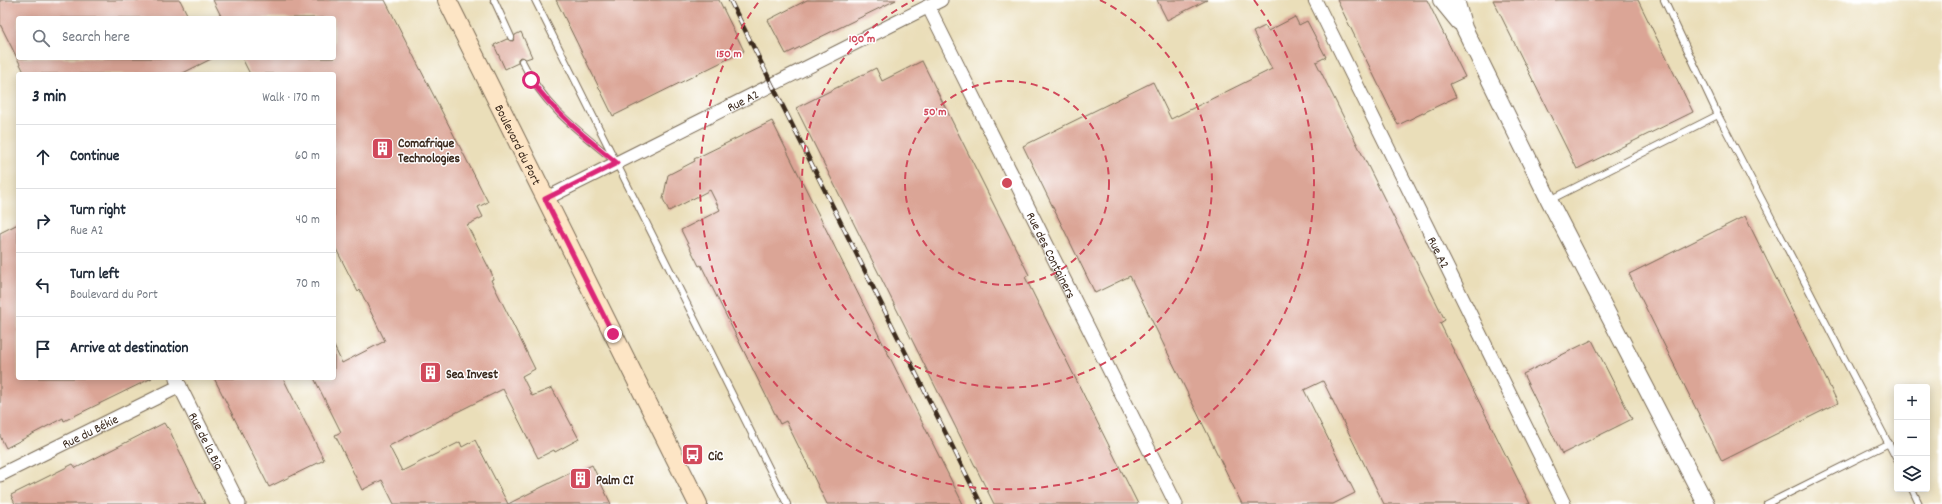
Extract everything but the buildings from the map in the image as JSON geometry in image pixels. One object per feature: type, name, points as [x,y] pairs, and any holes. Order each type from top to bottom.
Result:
[{"type":"main road","name":"Boulevard du Port","points":[[447,0],[698,504]]},
{"type":"street","name":"Rue A2","points":[[1315,0],[1564,504]]},
{"type":"street","points":[[1441,0],[1464,28]]},
{"type":"street","points":[[1456,0],[1464,28],[1549,200],[1706,504]]},
{"type":"street","name":"Rue A2","points":[[545,199],[934,2]]},
{"type":"street","name":"Rue des Containers","points":[[934,2],[1176,504]]},
{"type":"street","name":"Rue du Békie","points":[[0,475],[178,382]]},
{"type":"street","name":"Rue de la Bia","points":[[178,382],[239,504]]},
{"type":"lane","points":[[494,0],[511,37]]},
{"type":"lane","points":[[535,0],[787,504]]},
{"type":"lane","points":[[1664,0],[1718,115],[1895,456]]},
{"type":"lane","points":[[522,61],[531,80],[545,99],[568,123],[617,163]]},
{"type":"lane","points":[[1549,200],[1718,115]]},
{"type":"lane","points":[[1767,504],[1889,443]]},
{"type":"lane","points":[[1913,492],[1919,504]]},
{"type":"railway","points":[[730,0],[981,504]]},
{"type":"place","name":"Comafrique Technologies","points":[[382,149]]},
{"type":"place","name":"Sea Invest","points":[[430,373]]},
{"type":"place","name":"CiC","points":[[693,455]]},
{"type":"place","name":"Palm CI","points":[[581,479]]},
{"type":"route","points":[[531,80],[545,99],[568,123],[617,163],[545,199],[613,334]]}]
